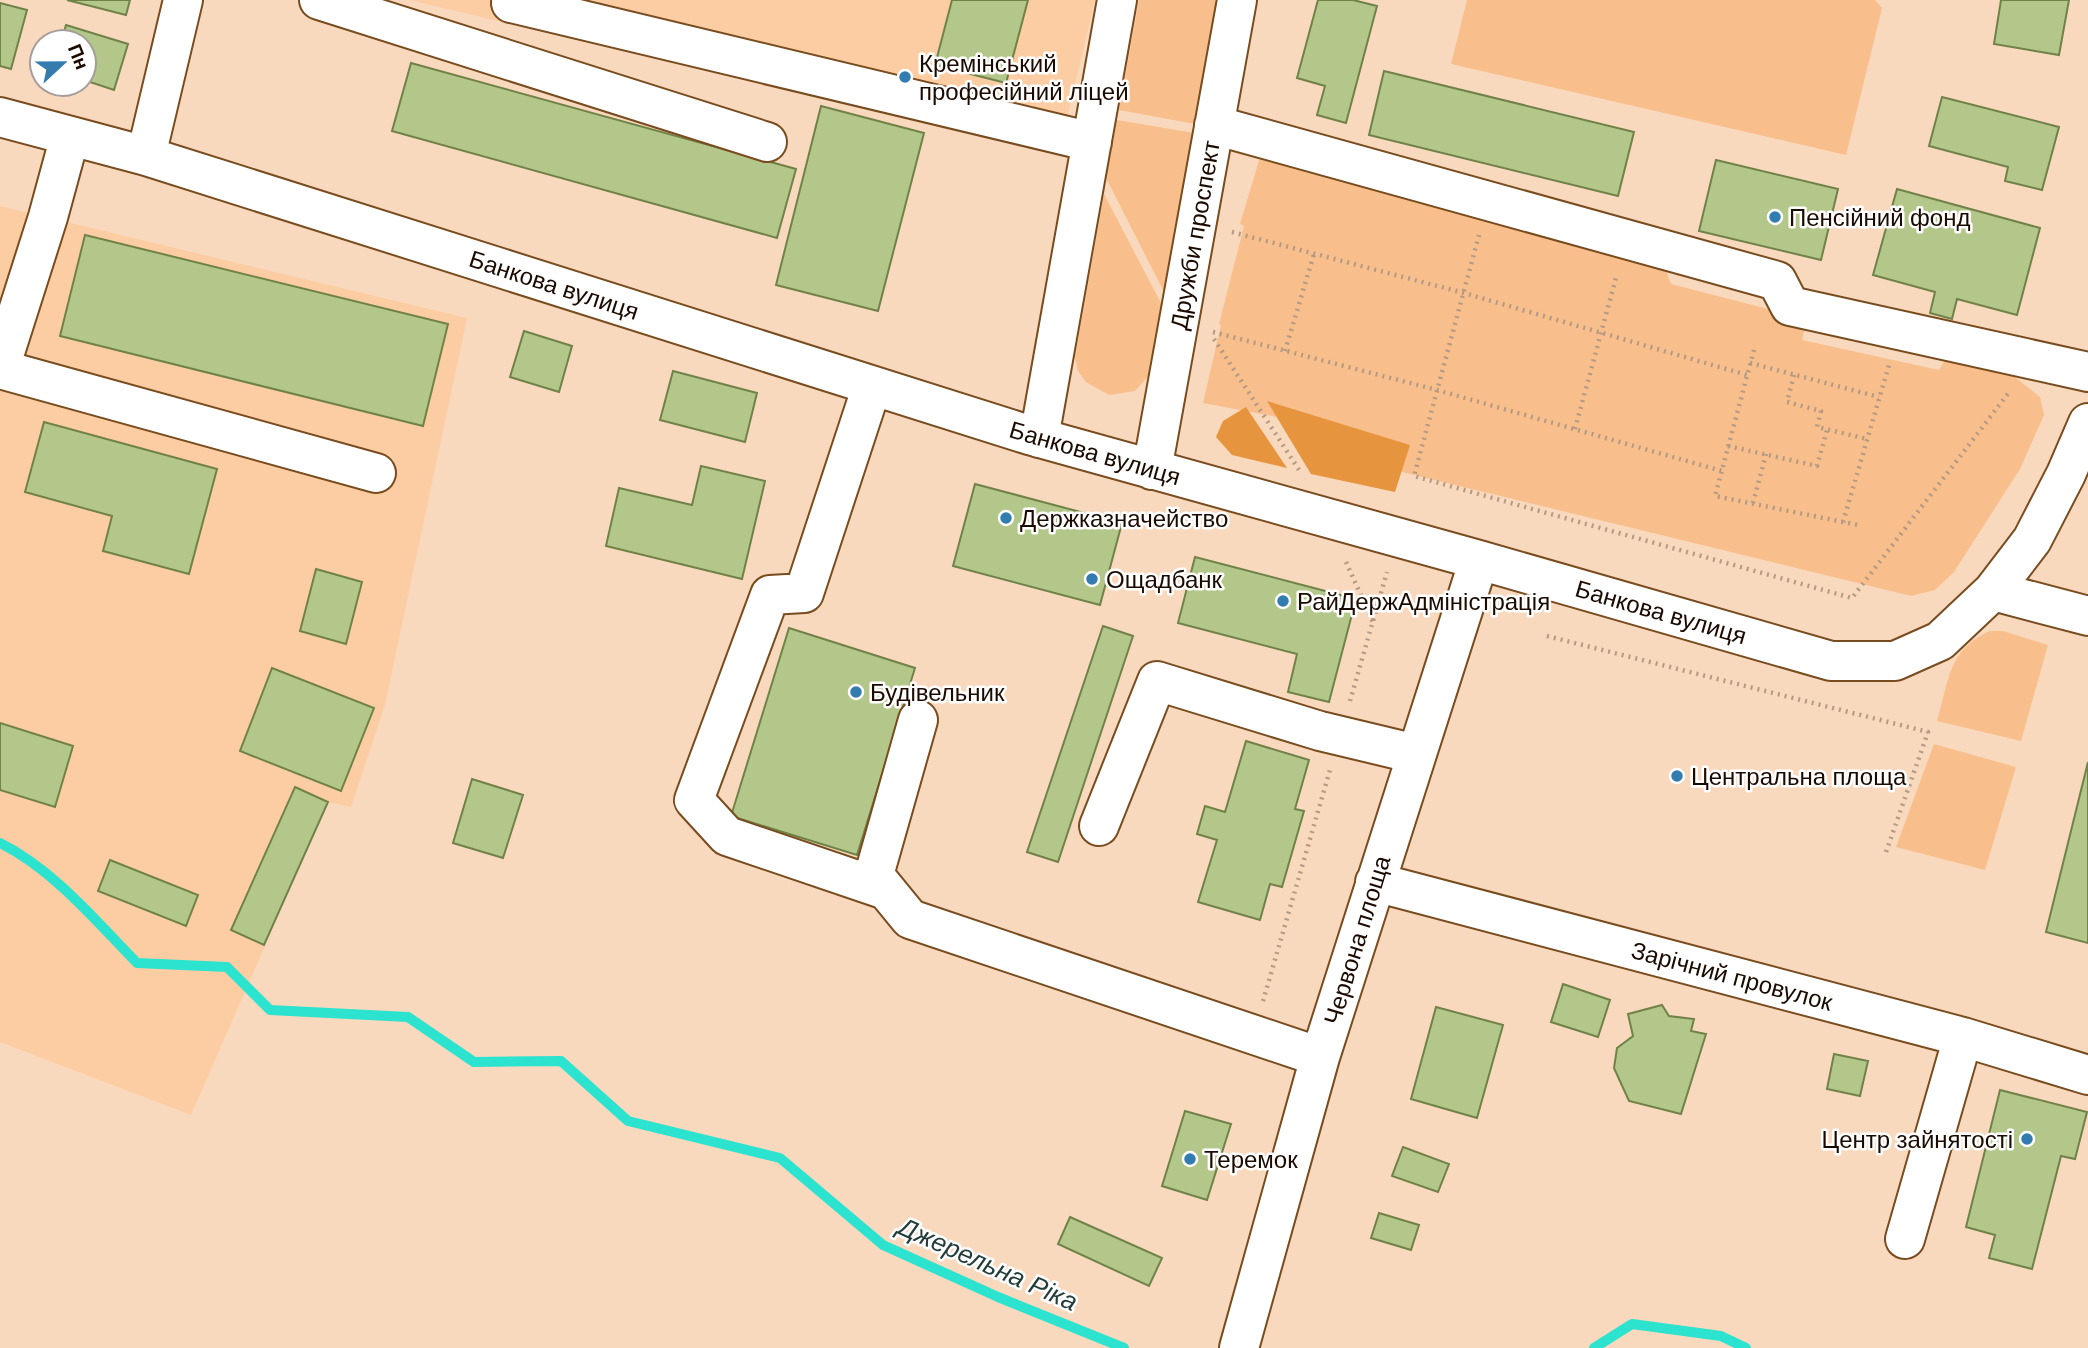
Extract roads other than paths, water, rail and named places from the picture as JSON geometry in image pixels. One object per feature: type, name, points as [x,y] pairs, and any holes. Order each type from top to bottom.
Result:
[{"type":"street","points":[[146,156],[183,0]]},
{"type":"street","points":[[319,0],[767,142]]},
{"type":"street","points":[[1039,438],[1117,0]]},
{"type":"street","name":"Дружби проспект","points":[[1152,470],[1237,0]]},
{"type":"street","points":[[511,3],[587,10],[1092,142]]},
{"type":"street","name":"Банкова вулиця","points":[[0,117],[146,156],[1039,438],[1831,661],[1895,661],[1940,641],[1993,591],[2032,540],[2066,474],[2088,423]]},
{"type":"street","points":[[1214,125],[1777,281],[1790,306],[2088,372]]},
{"type":"street","points":[[70,136],[48,217],[0,369],[376,473]]},
{"type":"street","points":[[872,386],[804,593],[770,595],[694,800],[727,836],[886,890]]},
{"type":"street","name":"Червона площа","points":[[1242,1336],[1320,1057],[1479,560]]},
{"type":"street","points":[[1993,591],[2088,616]]},
{"type":"street","points":[[1099,826],[1157,681],[1340,736],[1416,754]]},
{"type":"street","points":[[918,720],[874,875],[910,919],[1320,1057]]},
{"type":"street","name":"Зарічний провулок","points":[[1375,881],[1963,1037],[2088,1075]]},
{"type":"street","points":[[1905,1239],[1963,1037]]},
{"type":"waterway","name":"Джерельна Ріка","points":[[0,843],[20,854],[56,882],[137,963],[227,967],[270,1010],[408,1017],[474,1062],[561,1061],[628,1121],[780,1158],[883,1245],[998,1297],[1124,1348]]},
{"type":"waterway","name":"Джерельна Ріка","points":[[1594,1348],[1632,1324],[1721,1336],[1746,1348]]},
{"type":"place","name":"Кремінський професійний ліцей","points":[[905,77]]},
{"type":"place","name":"Пенсійний фонд","points":[[1775,217]]},
{"type":"place","name":"Держказначейство","points":[[1006,518]]},
{"type":"place","name":"Ощадбанк","points":[[1092,579]]},
{"type":"place","name":"РайДержАдміністрація","points":[[1283,601]]},
{"type":"place","name":"Будівельник","points":[[856,692]]},
{"type":"place","name":"Центральна площа","points":[[1677,776]]},
{"type":"place","name":"Центр зайнятості","points":[[2027,1139]]},
{"type":"place","name":"Теремок","points":[[1190,1159]]}]
